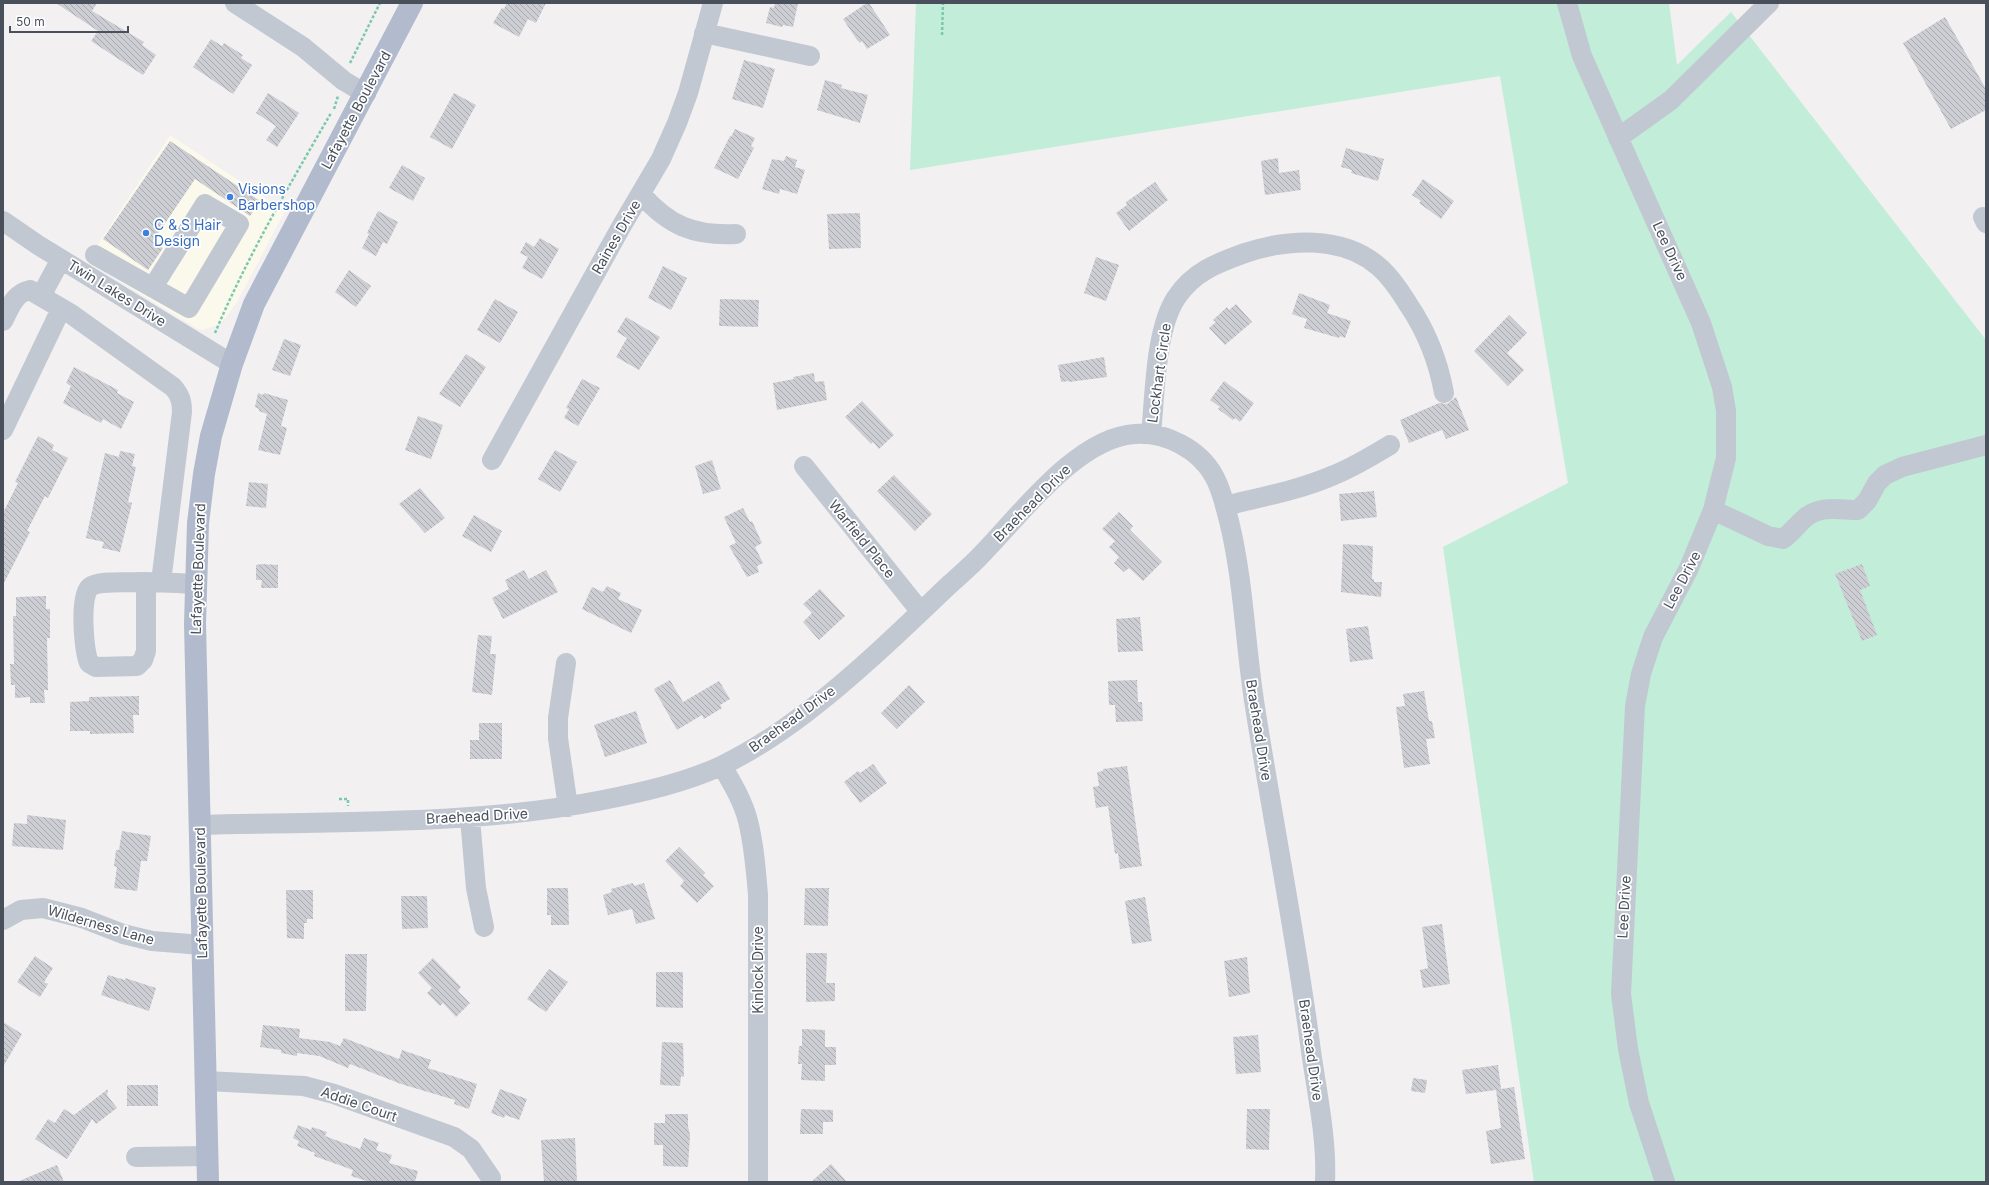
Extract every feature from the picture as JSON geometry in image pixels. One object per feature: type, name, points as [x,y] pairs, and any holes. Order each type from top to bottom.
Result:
[{"type":"main road","name":"Lafayette Boulevard","points":[[208,1182],[195,624],[198,524],[204,474],[211,436],[232,364],[254,304],[366,94],[412,3]]},
{"type":"street","points":[[235,3],[303,47],[344,81],[366,94]]},
{"type":"street","name":"Raines Drive","points":[[492,460],[661,160],[678,123],[688,93],[713,3]]},
{"type":"street","name":"Lee Drive","points":[[1567,3],[1582,56],[1688,290],[1701,323],[1722,387],[1727,419],[1726,458],[1714,510],[1689,568],[1653,637],[1641,674],[1635,706],[1621,994],[1628,1049],[1639,1103],[1665,1182]]},
{"type":"street","points":[[1618,138],[1670,100],[1769,3]]},
{"type":"street","points":[[704,32],[810,56]]},
{"type":"street","points":[[641,194],[652,206],[668,219],[686,228],[714,235],[736,234]]},
{"type":"street","points":[[95,255],[130,274],[157,290],[189,308],[239,224],[205,204],[157,290],[148,313]]},
{"type":"street","name":"Twin Lakes Drive","points":[[3,220],[116,293],[232,364]]},
{"type":"street","name":"Lockhart Circle","points":[[1151,434],[1161,339],[1165,320],[1175,299],[1196,275],[1224,261],[1261,248],[1283,244],[1310,243],[1338,246],[1357,253],[1378,266],[1401,294],[1420,322],[1433,350],[1439,368],[1444,393]]},
{"type":"street","points":[[41,296],[62,259]]},
{"type":"street","points":[[116,293],[130,274]]},
{"type":"street","points":[[3,321],[16,297],[22,292],[30,290],[61,309],[173,387],[181,398],[182,412],[153,582],[146,651],[143,660],[137,666],[96,667],[89,663],[86,653],[84,611],[86,594],[90,587],[97,584],[153,582],[196,584]]},
{"type":"street","points":[[3,430],[61,309]]},
{"type":"street","name":"Braehead Drive","points":[[200,825],[470,818],[537,812],[568,807],[676,783],[722,766],[762,743],[827,695],[880,651],[980,556],[1024,508],[1077,459],[1092,448],[1114,438],[1132,434],[1151,434],[1179,443],[1196,454],[1208,466],[1215,478],[1225,506],[1238,569],[1254,701],[1308,1025],[1326,1156],[1325,1182]]},
{"type":"street","points":[[1225,506],[1280,493],[1333,476],[1359,463],[1390,444]]},
{"type":"street","points":[[1714,510],[1768,536],[1782,539],[1794,531],[1805,518],[1819,510],[1833,508],[1858,510],[1867,501],[1877,482],[1902,467],[1986,445]]},
{"type":"street","name":"Warfield Place","points":[[804,466],[921,612]]},
{"type":"street","points":[[566,663],[558,718],[558,738],[568,807]]},
{"type":"street","name":"Kinlock Drive","points":[[722,766],[739,798],[748,821],[755,857],[758,894],[758,1182]]},
{"type":"street","points":[[470,818],[476,888],[484,927]]},
{"type":"street","name":"Wilderness Lane","points":[[3,920],[21,910],[43,908],[82,918],[123,934],[152,942],[202,945]]},
{"type":"street","name":"Addie Court","points":[[206,1081],[290,1085],[334,1094],[454,1137],[471,1149],[491,1178]]},
{"type":"street","points":[[136,1157],[207,1156]]},
{"type":"path","points":[[355,52],[380,3]]},
{"type":"path","points":[[942,35],[943,3]]},
{"type":"path","points":[[219,325],[269,225],[334,108]]},
{"type":"shaded area","points":[[170,135],[285,211],[237,302],[227,316],[218,325],[202,330],[196,328],[87,261]]},
{"type":"green space","points":[[916,3],[1669,3],[1677,65],[1731,12],[1986,340],[1986,1182],[1534,1182],[1443,547],[1568,483],[1500,76],[910,170]]},
{"type":"building","points":[[56,3],[97,3],[92,11],[144,42],[142,45],[156,55],[143,75],[91,41],[98,31]]},
{"type":"building","points":[[507,3],[546,3],[536,23],[528,19],[519,37],[493,23],[502,8],[504,9]]},
{"type":"building","points":[[775,3],[798,3],[793,27],[783,25],[782,27],[766,23],[770,7],[774,8]]},
{"type":"building","points":[[869,3],[890,35],[867,49],[862,41],[860,43],[857,40],[843,19]]},
{"type":"building","points":[[1945,17],[1986,89],[1986,110],[1951,129],[1903,43]]},
{"type":"building","points":[[211,39],[222,46],[224,43],[243,55],[241,58],[252,65],[233,94],[193,67]]},
{"type":"building","points":[[744,60],[775,69],[763,108],[732,99]]},
{"type":"building","points":[[825,80],[842,85],[841,88],[868,95],[860,123],[817,110]]},
{"type":"building","points":[[268,93],[299,113],[277,147],[266,140],[276,126],[256,113]]},
{"type":"building","points":[[454,93],[476,105],[452,149],[430,137]]},
{"type":"building","points":[[735,129],[755,138],[751,146],[754,148],[738,179],[714,168]]},
{"type":"building","points":[[170,141],[260,201],[250,216],[195,179],[153,241],[163,248],[148,270],[103,239]]},
{"type":"building","points":[[1346,148],[1384,159],[1378,181],[1351,173],[1352,170],[1341,167]]},
{"type":"building","points":[[786,156],[797,160],[795,167],[805,170],[797,194],[780,189],[779,194],[762,189],[772,159],[784,161]]},
{"type":"building","points":[[1278,158],[1279,173],[1299,170],[1301,190],[1265,195],[1261,161]]},
{"type":"building","points":[[402,165],[425,178],[413,201],[389,188]]},
{"type":"building","points":[[1423,179],[1454,201],[1441,219],[1419,203],[1421,201],[1412,195]]},
{"type":"building","points":[[1155,182],[1168,200],[1129,231],[1116,213],[1127,205],[1126,202]]},
{"type":"building","points":[[378,211],[398,222],[387,244],[383,242],[376,256],[362,248],[369,234],[367,233]]},
{"type":"building","points":[[860,213],[861,248],[829,249],[827,214]]},
{"type":"building","points":[[540,238],[559,249],[542,279],[522,268],[528,257],[520,253],[526,242],[534,247]]},
{"type":"building","points":[[1096,257],[1119,265],[1106,301],[1084,293]]},
{"type":"building","points":[[663,266],[687,278],[671,310],[648,298]]},
{"type":"building","points":[[349,270],[371,286],[356,307],[335,292]]},
{"type":"building","points":[[1299,293],[1330,305],[1327,313],[1351,321],[1345,338],[1340,336],[1339,338],[1304,328],[1307,319],[1292,314]]},
{"type":"building","points":[[495,299],[518,312],[500,343],[477,330]]},
{"type":"building","points":[[720,299],[759,300],[758,327],[719,326]]},
{"type":"building","points":[[1236,304],[1252,322],[1225,345],[1209,328],[1216,322],[1213,320],[1227,307],[1229,310]]},
{"type":"building","points":[[1509,315],[1527,333],[1507,353],[1524,370],[1508,386],[1474,351]]},
{"type":"building","points":[[626,317],[660,337],[639,370],[616,357],[627,338],[617,332]]},
{"type":"building","points":[[284,339],[301,345],[290,376],[272,370]]},
{"type":"building","points":[[466,354],[486,367],[460,407],[439,394]]},
{"type":"building","points":[[1104,357],[1107,377],[1061,382],[1058,365]]},
{"type":"building","points":[[74,367],[118,390],[117,393],[134,402],[121,429],[103,419],[101,423],[63,403],[71,386],[66,383]]},
{"type":"building","points":[[814,373],[815,382],[824,381],[827,400],[777,410],[773,383]]},
{"type":"building","points":[[582,379],[600,388],[578,426],[564,418],[569,409],[566,408]]},
{"type":"building","points":[[1224,381],[1254,403],[1240,422],[1235,418],[1233,420],[1218,409],[1220,407],[1210,400]]},
{"type":"building","points":[[258,393],[263,395],[264,393],[288,400],[281,426],[287,428],[280,455],[258,450],[267,414],[259,411],[259,409],[255,407]]},
{"type":"building","points":[[1456,397],[1469,430],[1446,439],[1442,430],[1409,443],[1400,420],[1439,403],[1447,404]]},
{"type":"building","points":[[862,401],[894,435],[879,449],[873,442],[871,444],[845,417]]},
{"type":"building","points":[[418,416],[443,425],[431,459],[405,450]]},
{"type":"building","points":[[38,436],[54,445],[52,450],[68,458],[48,498],[45,496],[27,531],[30,532],[3,585],[3,513],[18,483],[15,482]]},
{"type":"building","points":[[555,450],[577,462],[560,492],[538,479]]},
{"type":"building","points":[[120,451],[135,454],[132,466],[136,467],[128,502],[132,503],[120,552],[102,548],[104,542],[86,538],[105,453],[119,457]]},
{"type":"building","points":[[712,460],[721,489],[703,494],[695,466]]},
{"type":"building","points":[[894,475],[932,514],[915,531],[877,491]]},
{"type":"building","points":[[249,482],[268,484],[266,508],[246,506]]},
{"type":"building","points":[[420,488],[445,518],[425,533],[399,504]]},
{"type":"building","points":[[1374,491],[1377,517],[1341,521],[1339,494]]},
{"type":"building","points":[[743,508],[750,522],[752,521],[762,543],[755,547],[763,563],[757,566],[759,572],[747,577],[729,546],[736,543],[724,517]]},
{"type":"building","points":[[1119,512],[1133,526],[1130,530],[1162,562],[1143,581],[1129,568],[1124,572],[1114,563],[1119,557],[1109,547],[1115,541],[1102,529]]},
{"type":"building","points":[[474,515],[502,531],[491,552],[462,536]]},
{"type":"building","points":[[1343,544],[1373,546],[1372,579],[1374,579],[1374,582],[1382,582],[1381,597],[1341,592]]},
{"type":"building","points":[[1862,564],[1870,586],[1860,590],[1877,635],[1862,641],[1835,574]]},
{"type":"building","points":[[256,565],[278,565],[278,588],[261,588],[262,580],[256,580]]},
{"type":"building","points":[[524,570],[529,579],[546,570],[558,592],[503,619],[492,598],[509,589],[505,580]]},
{"type":"building","points":[[607,586],[621,593],[618,599],[642,610],[631,633],[582,609],[592,587],[603,592]]},
{"type":"building","points":[[820,589],[845,616],[819,640],[803,622],[812,613],[803,604]]},
{"type":"building","points":[[46,596],[46,609],[50,609],[50,638],[47,638],[48,690],[44,690],[45,703],[30,703],[30,697],[15,698],[15,685],[11,685],[10,664],[14,664],[13,616],[16,616],[16,597]]},
{"type":"building","points":[[1140,617],[1143,651],[1118,652],[1116,619]]},
{"type":"building","points":[[1368,626],[1373,659],[1350,662],[1346,629]]},
{"type":"building","points":[[478,635],[492,636],[490,654],[496,654],[492,695],[472,692]]},
{"type":"building","points":[[670,680],[683,702],[719,681],[730,699],[720,705],[722,708],[704,719],[702,715],[677,730],[654,689]]},
{"type":"building","points":[[1137,680],[1138,702],[1142,702],[1143,721],[1116,722],[1115,705],[1109,705],[1108,681]]},
{"type":"building","points":[[909,685],[925,702],[897,729],[881,713]]},
{"type":"building","points":[[1424,691],[1429,721],[1432,721],[1435,738],[1426,739],[1430,764],[1404,768],[1396,707],[1405,706],[1403,694]]},
{"type":"building","points":[[139,696],[139,715],[133,715],[134,733],[90,734],[90,731],[70,731],[70,702],[89,701],[89,697]]},
{"type":"building","points":[[636,711],[647,743],[605,757],[594,725]]},
{"type":"building","points":[[479,723],[502,723],[502,759],[470,759],[470,740],[479,740]]},
{"type":"building","points":[[873,764],[887,783],[860,803],[844,782],[858,771],[860,773]]},
{"type":"building","points":[[1127,766],[1142,866],[1120,869],[1118,853],[1115,854],[1108,806],[1096,808],[1093,787],[1099,786],[1097,772],[1103,771],[1103,769]]},
{"type":"building","points":[[27,815],[66,820],[63,850],[12,846],[14,823],[27,824]]},
{"type":"building","points":[[122,831],[151,836],[147,861],[141,861],[137,891],[114,888],[117,867],[114,866],[116,850],[119,850]]},
{"type":"building","points":[[679,847],[705,873],[703,875],[714,886],[697,903],[680,886],[684,881],[665,861]]},
{"type":"building","points":[[633,883],[634,886],[644,883],[655,919],[636,924],[632,909],[608,915],[603,895],[612,892],[611,889]]},
{"type":"building","points":[[547,888],[568,888],[569,925],[551,925],[551,915],[547,915]]},
{"type":"building","points":[[805,888],[829,888],[828,926],[804,925]]},
{"type":"building","points":[[286,890],[313,890],[313,919],[307,919],[307,923],[304,923],[304,939],[287,938]]},
{"type":"building","points":[[401,896],[427,896],[428,928],[402,929]]},
{"type":"building","points":[[1145,897],[1152,941],[1132,944],[1125,901]]},
{"type":"building","points":[[1442,924],[1450,984],[1423,988],[1420,970],[1428,968],[1422,927]]},
{"type":"building","points":[[806,953],[827,953],[826,983],[835,983],[835,1001],[806,1002]]},
{"type":"building","points":[[345,954],[367,954],[366,1011],[345,1011]]},
{"type":"building","points":[[35,956],[53,968],[44,982],[48,984],[40,997],[17,982]]},
{"type":"building","points":[[1247,957],[1250,993],[1229,997],[1224,961]]},
{"type":"building","points":[[433,958],[461,987],[458,991],[470,1003],[456,1017],[443,1003],[440,1006],[427,993],[432,988],[418,973]]},
{"type":"building","points":[[549,969],[568,982],[546,1012],[527,999]]},
{"type":"building","points":[[656,972],[683,972],[683,1008],[656,1007]]},
{"type":"building","points":[[108,975],[125,980],[125,978],[156,988],[149,1011],[101,995]]},
{"type":"building","points":[[3,1022],[22,1034],[3,1067]]},
{"type":"building","points":[[263,1025],[300,1029],[299,1038],[330,1042],[340,1046],[344,1038],[399,1059],[402,1050],[431,1060],[428,1068],[477,1084],[469,1109],[454,1104],[455,1100],[401,1084],[350,1064],[348,1068],[319,1056],[297,1053],[297,1056],[281,1053],[281,1050],[260,1047]]},
{"type":"building","points":[[802,1029],[825,1030],[825,1047],[836,1047],[836,1065],[825,1065],[825,1081],[801,1080],[802,1064],[798,1064],[799,1046],[802,1046]]},
{"type":"building","points":[[1258,1035],[1261,1072],[1236,1074],[1233,1037]]},
{"type":"building","points":[[662,1042],[683,1043],[684,1077],[681,1076],[680,1086],[660,1085]]},
{"type":"building","points":[[1498,1065],[1501,1089],[1514,1087],[1525,1159],[1491,1164],[1486,1131],[1501,1128],[1496,1090],[1466,1094],[1462,1070]]},
{"type":"building","points":[[1413,1078],[1427,1080],[1425,1093],[1411,1091]]},
{"type":"building","points":[[127,1085],[158,1085],[158,1106],[127,1106]]},
{"type":"building","points":[[108,1089],[107,1095],[117,1108],[96,1124],[92,1119],[67,1159],[35,1139],[48,1119],[55,1123],[64,1109],[74,1115]]},
{"type":"building","points":[[500,1089],[527,1099],[519,1120],[505,1115],[504,1118],[491,1113]]},
{"type":"building","points":[[801,1109],[833,1110],[833,1122],[823,1122],[823,1134],[800,1134]]},
{"type":"building","points":[[1247,1109],[1270,1109],[1269,1150],[1246,1149]]},
{"type":"building","points":[[665,1114],[688,1114],[690,1135],[688,1167],[663,1166],[663,1145],[654,1145],[654,1123],[665,1123]]},
{"type":"building","points":[[298,1125],[311,1130],[312,1127],[327,1132],[325,1136],[360,1149],[364,1138],[379,1143],[376,1150],[392,1155],[389,1163],[418,1171],[415,1182],[370,1182],[351,1176],[353,1170],[314,1156],[315,1153],[297,1146],[299,1141],[293,1138]]},
{"type":"building","points":[[575,1138],[577,1182],[544,1182],[541,1140]]},
{"type":"building","points":[[831,1164],[847,1182],[811,1182]]},
{"type":"building","points":[[57,1165],[64,1182],[17,1182]]},
{"type":"place","name":"Visions Barbershop","points":[[230,197]]},
{"type":"place","name":"C & S Hair Design","points":[[146,233]]}]
